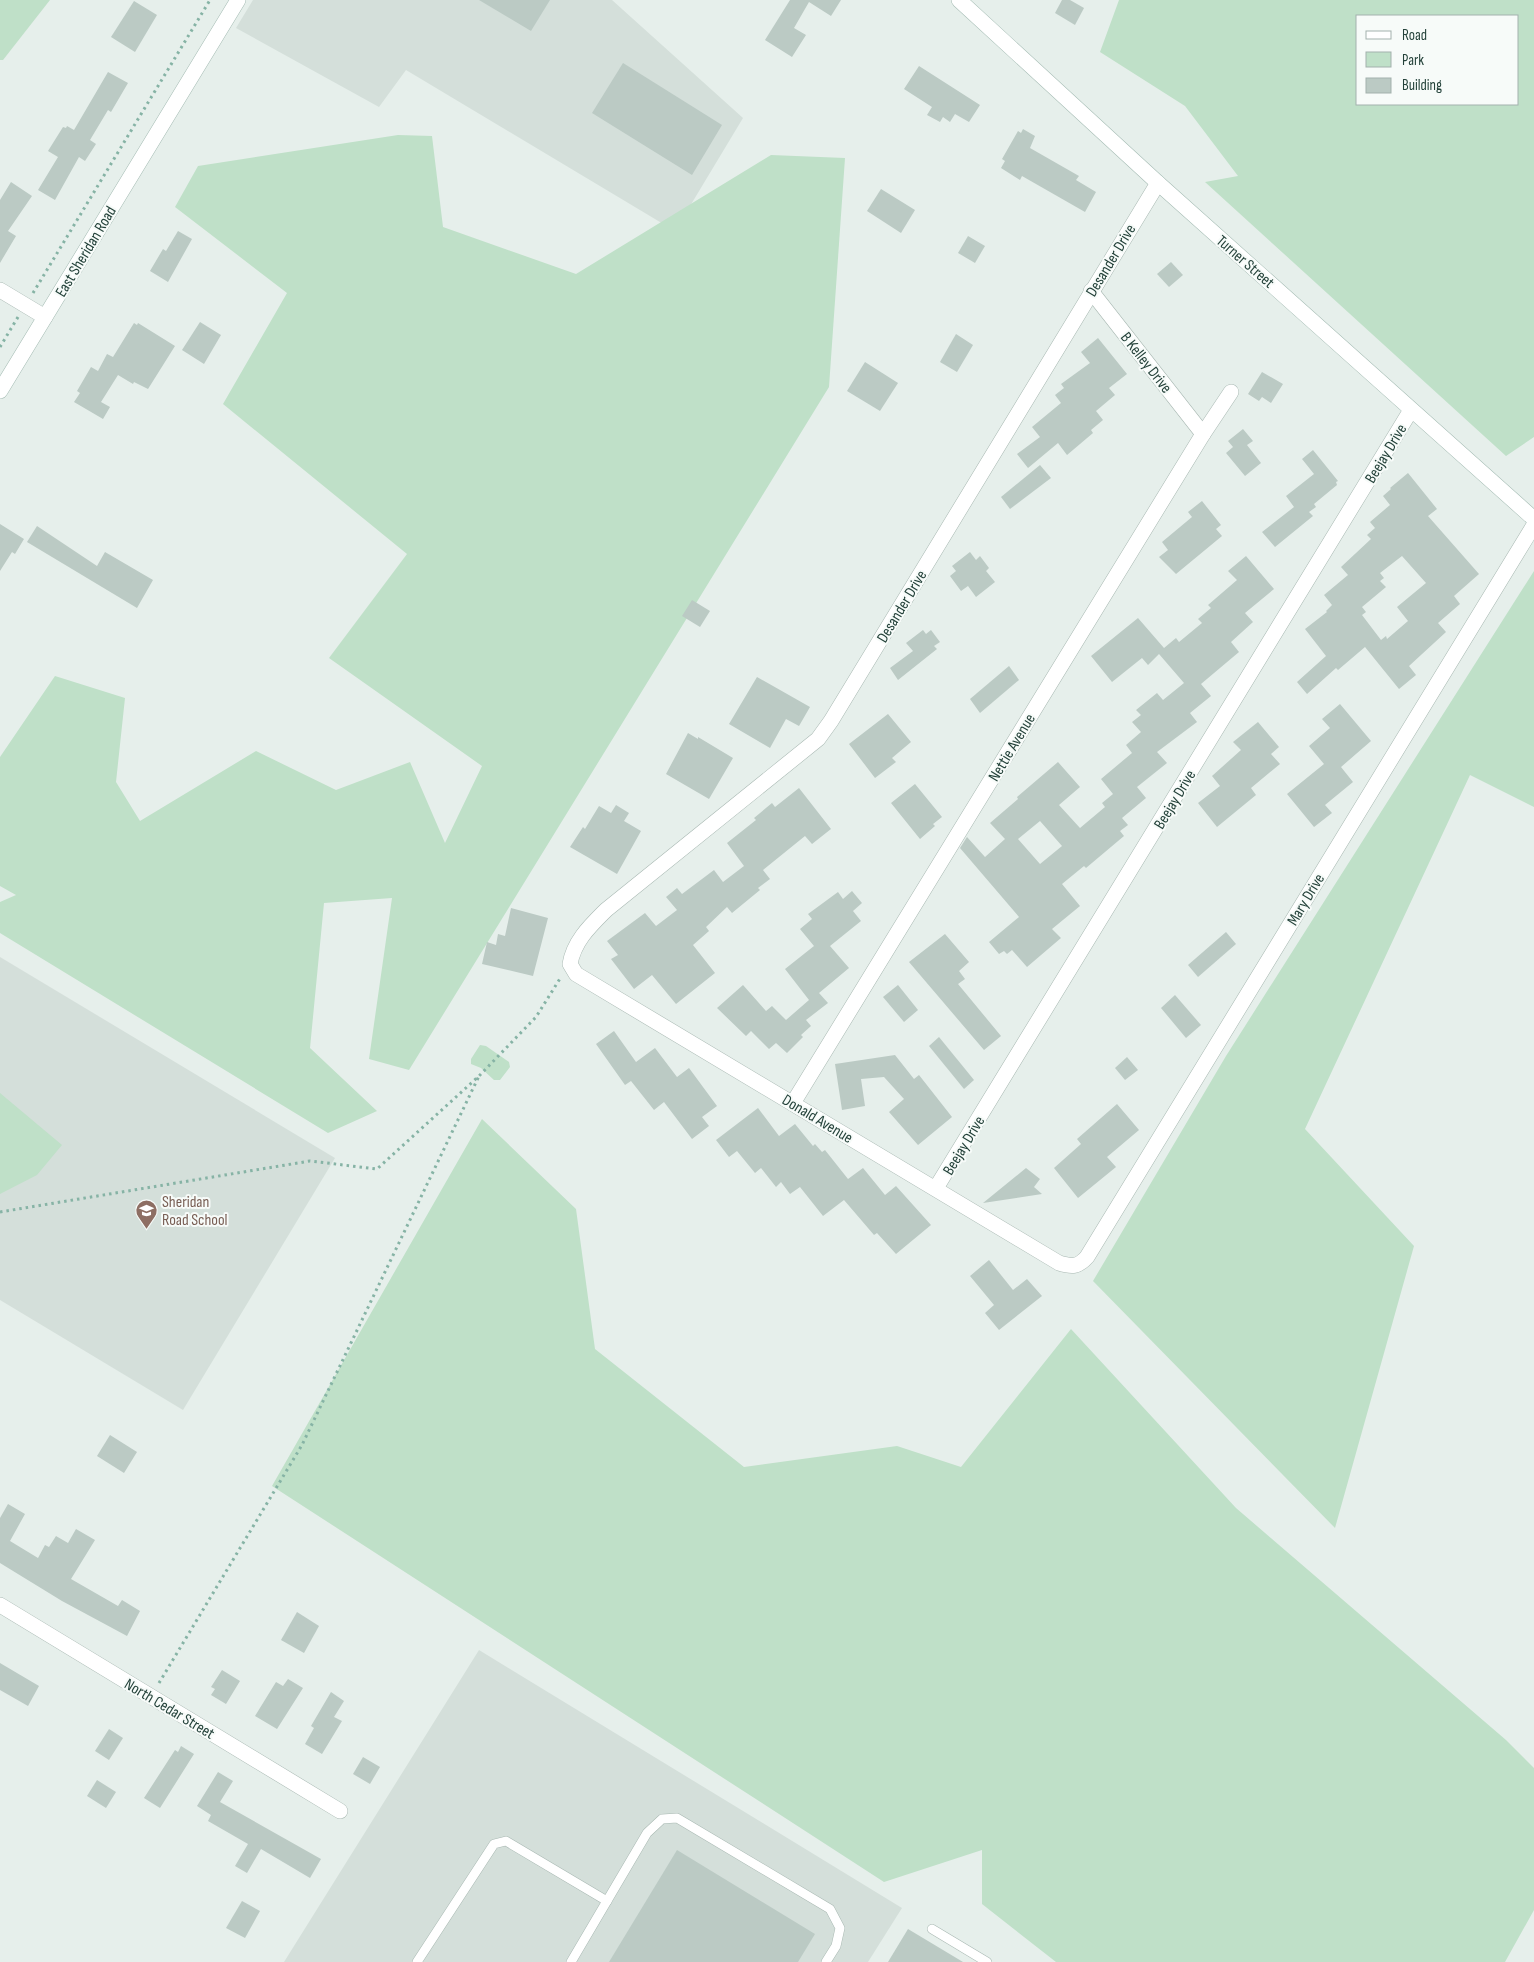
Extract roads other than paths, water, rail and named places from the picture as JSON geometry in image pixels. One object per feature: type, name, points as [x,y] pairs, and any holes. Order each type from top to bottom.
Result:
[{"type":"street","name":"East Sheridan Road","points":[[0,391],[238,0]]},
{"type":"street","name":"Turner Street","points":[[959,0],[1158,183],[1534,519]]},
{"type":"street","name":"Desander Drive","points":[[570,964],[572,951],[582,936],[606,910],[818,739],[836,713],[1158,183]]},
{"type":"street","points":[[0,290],[45,317]]},
{"type":"street","name":"B Kelley Drive","points":[[1091,291],[1203,434]]},
{"type":"street","name":"Nettie Avenue","points":[[793,1103],[1230,392]]},
{"type":"street","name":"Beejay Drive","points":[[936,1188],[1411,410]]},
{"type":"street","name":"Mary Drive","points":[[1071,1267],[1080,1264],[1087,1257],[1534,525]]},
{"type":"street","name":"Donald Avenue","points":[[570,964],[576,974],[1059,1263],[1071,1267]]},
{"type":"street","name":"North Cedar Street","points":[[0,1606],[340,1811]]},
{"type":"lane","points":[[571,1962],[647,1833],[662,1819],[677,1818],[830,1909],[840,1928],[836,1946],[826,1962]]},
{"type":"lane","points":[[417,1962],[494,1844],[506,1841],[608,1901]]},
{"type":"lane","points":[[932,1929],[986,1962]]},
{"type":"place","name":"Sheridan Road School","points":[[146,1229]]}]
